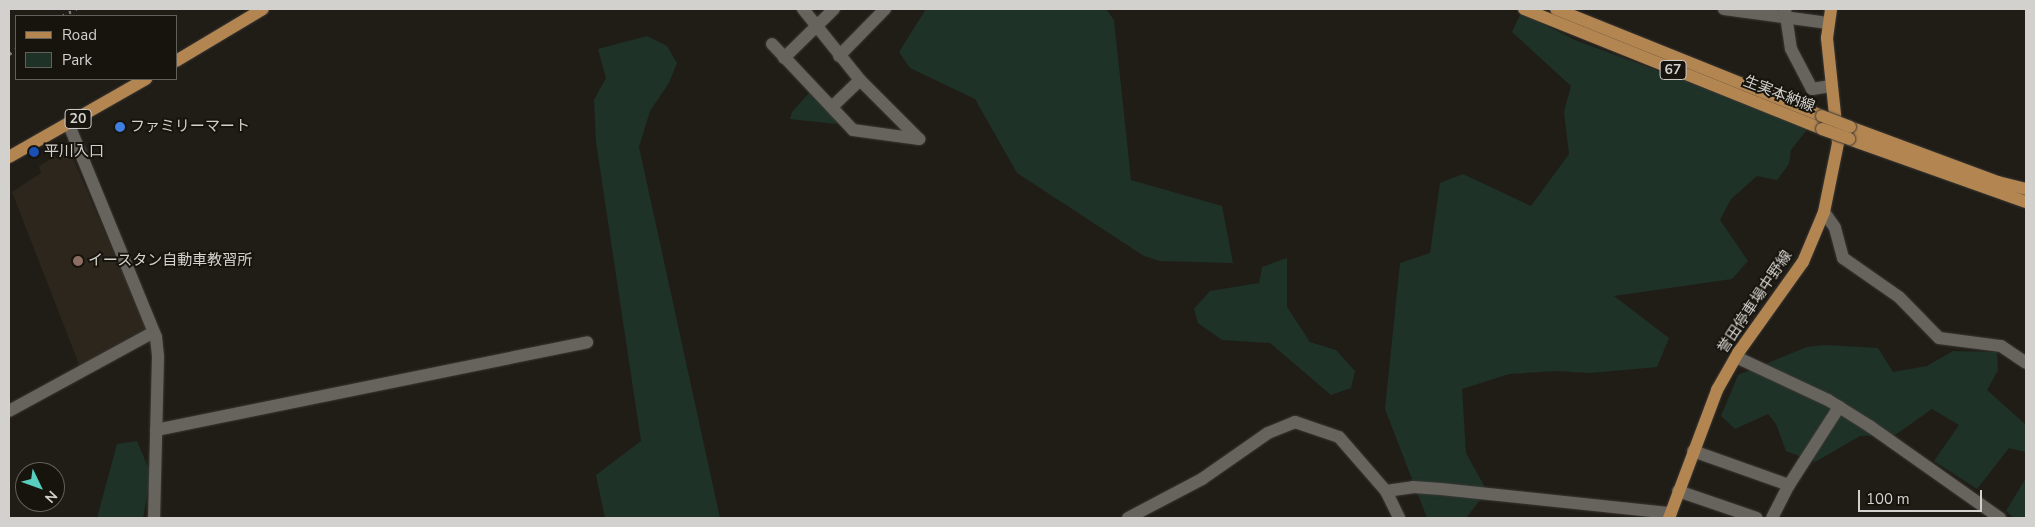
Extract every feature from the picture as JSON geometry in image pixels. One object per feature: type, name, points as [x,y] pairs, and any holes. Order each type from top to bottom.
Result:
[{"type":"main road","points":[[178,59],[262,9]]},
{"type":"main road","name":"生実本納線","points":[[1524,9],[2026,202]]},
{"type":"main road","name":"生実本納線","points":[[1556,9],[1822,122]]},
{"type":"main road","name":"誉田停車場中野線","points":[[1670,515],[1717,390],[1736,357],[1803,262],[1824,212],[1838,143],[1831,86],[1828,23],[1831,9]]},
{"type":"main road","name":"20","points":[[9,157],[69,125],[144,80]]},
{"type":"main road","name":"生実本納線","points":[[1850,133],[1998,182],[2026,189]]},
{"type":"street","points":[[772,44],[853,130],[919,139],[838,56],[803,9]]},
{"type":"street","points":[[784,58],[834,9]]},
{"type":"street","points":[[838,56],[885,9]]},
{"type":"street","points":[[1724,9],[1784,12],[1828,23]]},
{"type":"street","points":[[1784,12],[1791,49],[1812,89],[1831,86]]},
{"type":"street","points":[[832,107],[860,80]]},
{"type":"street","points":[[69,125],[154,332],[158,357],[154,518]]},
{"type":"street","points":[[1824,212],[1835,228],[1843,258],[1899,297],[1939,338],[2001,346],[2026,364]]},
{"type":"street","points":[[9,411],[154,332]]},
{"type":"street","points":[[156,430],[587,342]]},
{"type":"street","points":[[1736,357],[1839,407],[2000,518]]},
{"type":"street","points":[[1772,518],[1789,485],[1839,407]]},
{"type":"street","points":[[1128,518],[1202,479],[1268,433],[1295,422],[1339,437],[1386,491],[1399,518]]},
{"type":"street","points":[[1693,451],[1789,485]]},
{"type":"street","points":[[1386,491],[1413,487],[1441,489],[1670,515]]},
{"type":"street","points":[[1678,491],[1757,518]]},
{"type":"shaded area","name":"イースタン自動車教習所","points":[[69,149],[147,330],[80,367],[12,192],[41,173],[39,166]]},
{"type":"green space","points":[[926,9],[1106,9],[1114,20],[1131,180],[1222,206],[1233,263],[1160,261],[1144,256],[1017,173],[975,99],[910,68],[899,52]]},
{"type":"green space","points":[[1521,13],[1575,40],[1737,100],[1813,122],[1791,150],[1789,164],[1777,180],[1757,176],[1731,199],[1720,220],[1748,261],[1732,279],[1614,296],[1669,338],[1657,367],[1590,373],[1556,371],[1509,374],[1462,389],[1466,453],[1487,491],[1466,518],[1427,518],[1385,409],[1400,263],[1430,253],[1440,183],[1463,174],[1531,206],[1569,154],[1564,112],[1571,86],[1512,32]]},
{"type":"green space","points":[[647,36],[667,46],[677,63],[669,83],[650,111],[639,147],[720,518],[605,518],[596,475],[641,441],[596,142],[594,100],[606,78],[598,49]]},
{"type":"green space","points":[[811,91],[839,119],[836,124],[790,119],[792,112]]},
{"type":"green space","points":[[1287,258],[1287,307],[1310,342],[1336,350],[1355,371],[1351,388],[1331,395],[1270,343],[1222,340],[1198,323],[1194,309],[1210,291],[1259,283],[1262,267]]},
{"type":"green space","points":[[1824,345],[1878,348],[1893,372],[1927,366],[1953,351],[1997,352],[1998,370],[1987,390],[2026,425],[2026,452],[2009,448],[1977,489],[1934,461],[1959,425],[1932,409],[1895,435],[1860,436],[1815,462],[1786,451],[1776,424],[1768,414],[1735,429],[1721,416],[1738,375],[1807,347]]},
{"type":"green space","points":[[137,441],[151,474],[143,518],[97,518],[117,444]]},
{"type":"green space","points":[[2026,478],[2026,518],[2014,518],[2006,511]]},
{"type":"railway","points":[[64,15],[76,9]]},
{"type":"railway","points":[[9,54],[15,50]]},
{"type":"place","name":"ファミリーマート","points":[[120,127]]},
{"type":"place","name":"平川入口","points":[[34,152]]},
{"type":"place","name":"イースタン自動車教習所","points":[[78,261]]}]
